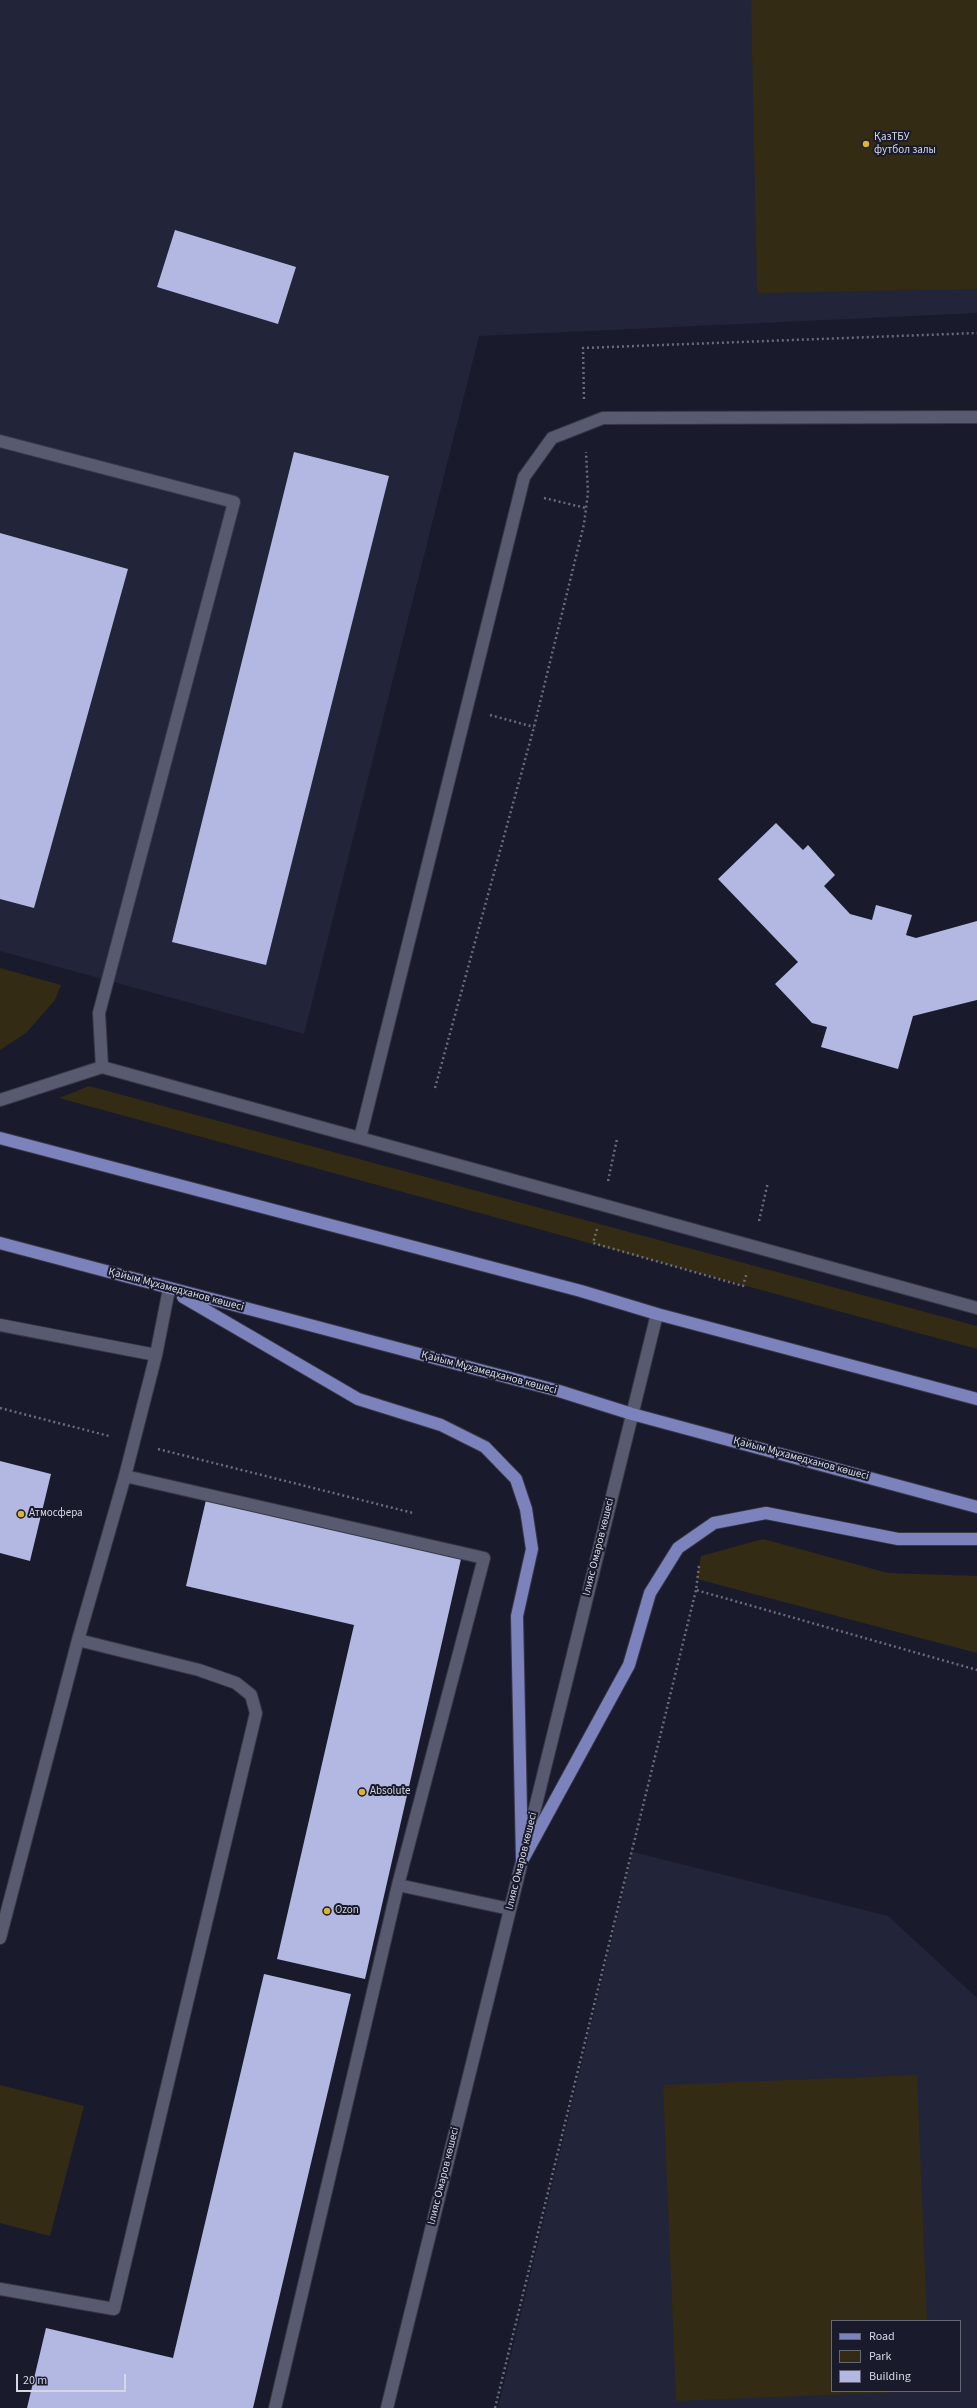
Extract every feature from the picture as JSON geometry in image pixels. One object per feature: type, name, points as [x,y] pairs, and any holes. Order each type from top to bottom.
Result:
[{"type":"main road","points":[[0,1138],[565,1287],[656,1314],[977,1399]]},
{"type":"main road","name":"Қайым Мұхамедханов көшесі","points":[[0,1243],[169,1289],[559,1391],[632,1414],[977,1507]]},
{"type":"main road","points":[[169,1289],[358,1399],[441,1425],[485,1447],[516,1479],[526,1509],[532,1549],[517,1616],[522,1860]]},
{"type":"main road","points":[[522,1860],[629,1665],[650,1593],[678,1548],[714,1523],[766,1513],[898,1539],[977,1539]]},
{"type":"street","points":[[360,1138],[524,477],[552,438],[603,418],[977,417]]},
{"type":"street","points":[[0,441],[234,502],[99,1013],[102,1067]]},
{"type":"street","points":[[0,1100],[102,1067],[977,1308]]},
{"type":"street","points":[[0,1938],[78,1640],[125,1476],[156,1355],[169,1289]]},
{"type":"street","name":"Ілияс Омаров көшесі","points":[[387,2408],[656,1314]]},
{"type":"street","points":[[0,1324],[156,1355]]},
{"type":"street","points":[[125,1476],[484,1558],[398,1885],[275,2408]]},
{"type":"street","points":[[0,2289],[114,2309],[256,1713],[251,1695],[236,1683],[199,1670],[78,1640]]},
{"type":"street","points":[[398,1885],[510,1909]]},
{"type":"path","points":[[435,1088],[534,726],[586,508],[588,493],[584,426],[583,348],[977,333]]},
{"type":"path","points":[[520,492],[586,508]]},
{"type":"path","points":[[466,709],[534,726]]},
{"type":"path","points":[[608,1182],[617,1139]]},
{"type":"path","points":[[758,1227],[768,1182]]},
{"type":"path","points":[[593,1243],[743,1286]]},
{"type":"path","points":[[0,1408],[415,1514]]},
{"type":"path","points":[[496,2408],[696,1590],[699,1564]]},
{"type":"path","points":[[696,1590],[977,1670]]},
{"type":"shaded area","points":[[0,0],[977,0],[977,313],[479,336],[304,1034],[0,951]]},
{"type":"shaded area","points":[[633,1852],[888,1916],[977,1998],[977,2408],[498,2408]]},
{"type":"green space","name":"ҚазТБУ футбол залы","points":[[751,0],[977,0],[977,289],[757,293]]},
{"type":"green space","points":[[0,968],[61,985],[55,1000],[26,1033],[0,1050]]},
{"type":"green space","points":[[89,1086],[977,1326],[977,1349],[59,1098]]},
{"type":"green space","points":[[763,1539],[888,1573],[977,1576],[977,1653],[697,1579],[701,1556]]},
{"type":"green space","points":[[917,2075],[927,2320],[831,2320],[831,2392],[902,2392],[676,2401],[663,2085]]},
{"type":"green space","points":[[0,2085],[84,2106],[50,2236],[0,2223]]},
{"type":"building","points":[[175,230],[296,267],[278,324],[157,287]]},
{"type":"building","points":[[294,452],[389,476],[266,965],[172,942]]},
{"type":"building","points":[[0,533],[128,569],[34,908],[0,899]]},
{"type":"building","points":[[776,823],[803,850],[808,845],[835,875],[824,886],[850,914],[872,920],[876,905],[912,915],[906,935],[916,938],[977,921],[977,1000],[913,1016],[898,1069],[821,1047],[827,1027],[812,1023],[775,984],[798,962],[718,879]]},
{"type":"building","name":"Атмосфера","points":[[0,1461],[51,1474],[30,1561],[0,1553]]},
{"type":"building","name":"Absolute","points":[[206,1500],[461,1559],[365,1979],[277,1959],[354,1625],[186,1586]]},
{"type":"building","points":[[264,1974],[351,1994],[253,2408],[27,2408],[46,2328],[173,2358]]},
{"type":"place","name":"ҚазТБУ футбол залы","points":[[866,144]]},
{"type":"place","name":"Атмосфера","points":[[21,1514]]},
{"type":"place","name":"Absolute","points":[[362,1792]]},
{"type":"place","name":"Ozon","points":[[327,1911]]}]
